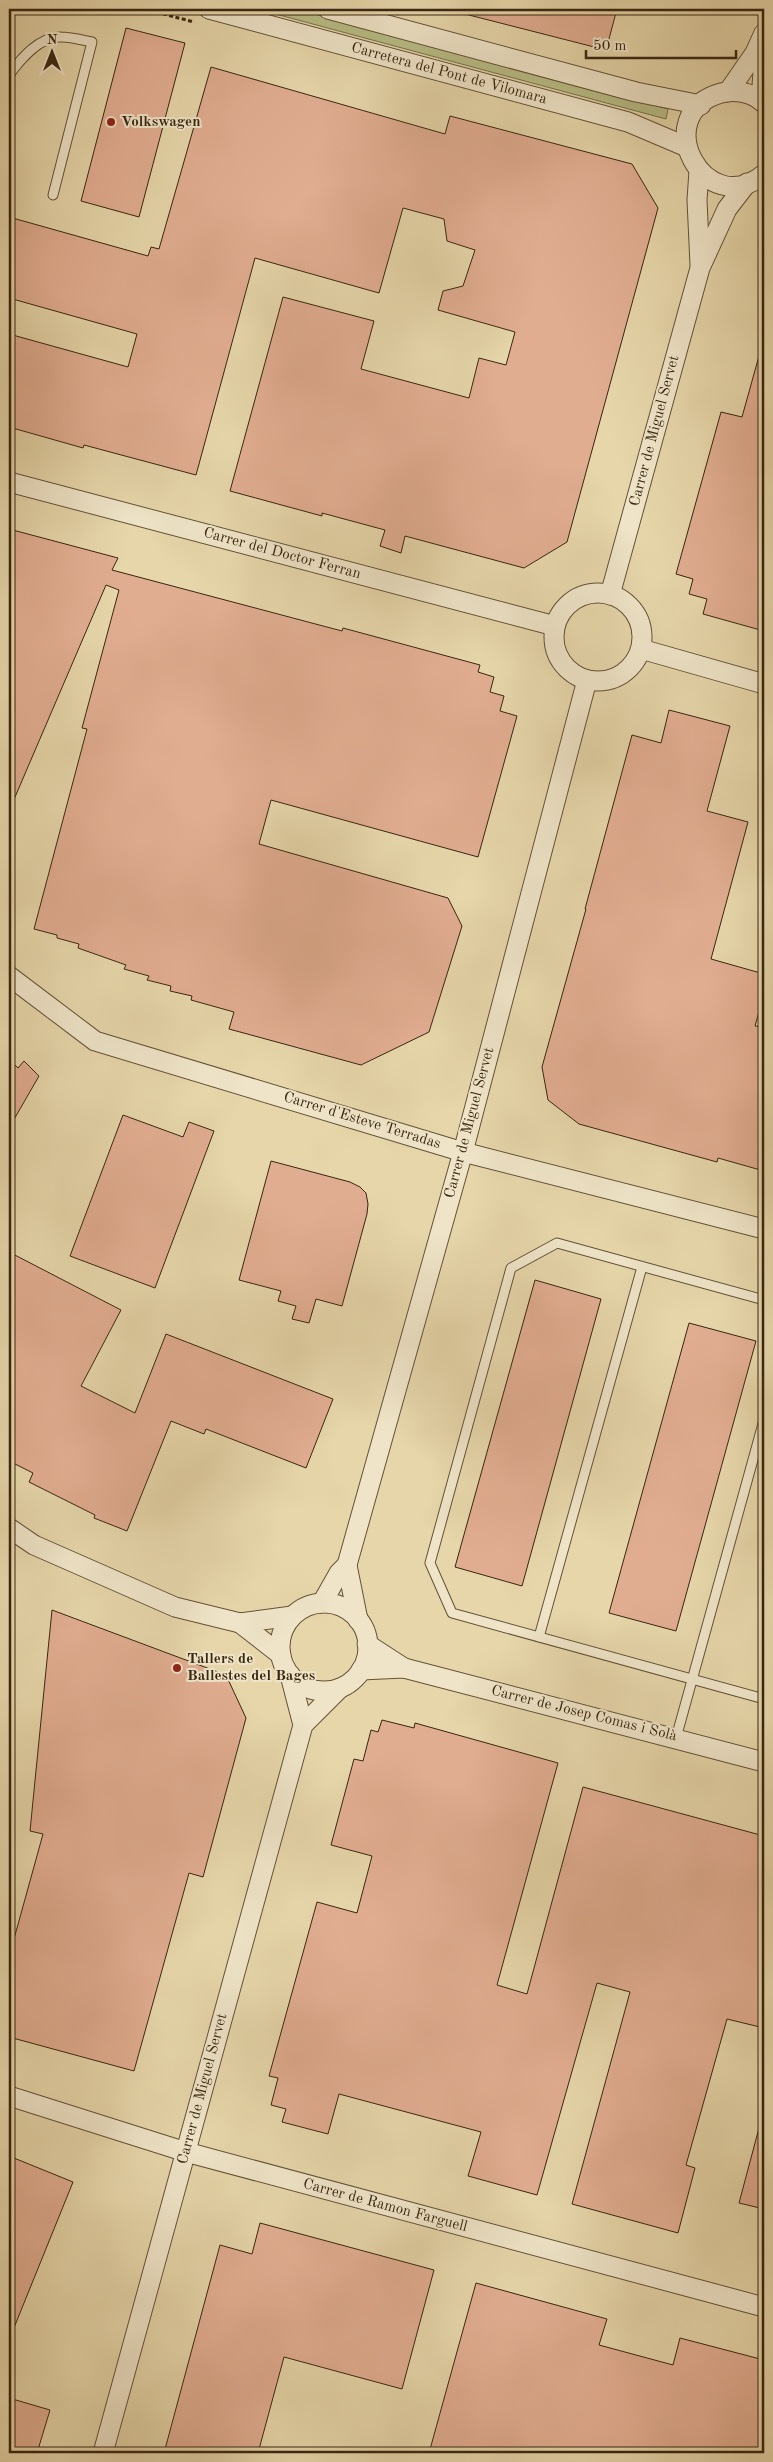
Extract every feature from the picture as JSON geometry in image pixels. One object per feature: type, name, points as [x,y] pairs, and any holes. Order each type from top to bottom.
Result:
[{"type":"street","name":"Carretera del Pont de Vilomara","points":[[209,9],[628,122],[687,147]]},
{"type":"street","name":"Carretera del Pont de Vilomara","points":[[328,9],[636,92],[701,105]]},
{"type":"street","points":[[728,92],[755,52],[764,33]]},
{"type":"street","points":[[764,57],[763,102],[745,93],[728,92],[713,96],[701,105],[688,124],[687,147],[691,160],[699,171],[718,183],[732,186],[747,184],[764,174]]},
{"type":"street","name":"Carrer de Miguel Servet","points":[[699,171],[697,200],[700,268]]},
{"type":"street","name":"Carrer de Miguel Servet","points":[[610,595],[700,268],[728,209],[747,184]]},
{"type":"street","name":"Carrer del Doctor Ferran","points":[[9,482],[555,626]]},
{"type":"street","points":[[590,594],[610,595],[625,603],[636,616],[641,628],[641,649],[631,667],[619,677],[603,681],[587,680],[569,671],[558,658],[553,638],[555,626],[560,614],[574,600],[590,594]]},
{"type":"street","points":[[641,649],[764,684]]},
{"type":"street","name":"Carrer de Miguel Servet","points":[[358,1620],[347,1565],[463,1152],[587,680]]},
{"type":"street","name":"Carrer d'Esteve Terradas","points":[[9,976],[95,1041],[463,1152],[764,1229]]},
{"type":"street","points":[[9,1528],[34,1545],[174,1607],[240,1623],[292,1616],[309,1606],[322,1604],[342,1608],[358,1620],[364,1631],[367,1644],[366,1657],[361,1670],[352,1681],[340,1688],[326,1691],[312,1689],[300,1684],[290,1675],[281,1655],[282,1634],[292,1616]]},
{"type":"street","name":"Carrer de Miguel Servet","points":[[322,1604],[339,1573],[347,1565]]},
{"type":"street","points":[[240,1623],[281,1655]]},
{"type":"street","name":"Carrer de Josep Comas i Solà","points":[[367,1644],[404,1668]]},
{"type":"street","name":"Carrer de Josep Comas i Solà","points":[[361,1670],[404,1668],[764,1762]]},
{"type":"street","name":"Carrer de Miguel Servet","points":[[290,1675],[303,1725]]},
{"type":"street","name":"Carrer de Miguel Servet","points":[[103,2453],[303,1725],[340,1688]]},
{"type":"street","name":"Carrer de Ramon Farguell","points":[[9,2096],[186,2152],[764,2308]]},
{"type":"lane","points":[[9,75],[21,58],[42,42],[59,36],[92,42],[53,195]]},
{"type":"lane","points":[[764,1300],[557,1244],[511,1268],[430,1563],[452,1614],[764,1699]]},
{"type":"lane","points":[[539,1637],[642,1267]]},
{"type":"lane","points":[[676,1738],[764,1420]]},
{"type":"green space","points":[[257,9],[296,9],[668,109],[666,119]]},
{"type":"building","points":[[466,9],[617,9],[606,50],[465,14]]},
{"type":"building","points":[[126,28],[185,43],[139,217],[81,201]]},
{"type":"building","points":[[211,67],[445,134],[450,116],[632,164],[658,208],[567,542],[524,568],[405,536],[401,553],[380,546],[385,530],[322,513],[322,516],[230,491],[283,297],[374,321],[361,369],[469,398],[479,358],[506,365],[515,332],[438,310],[443,291],[463,286],[475,250],[447,241],[444,219],[403,208],[379,293],[255,258],[196,475],[84,445],[83,448],[9,427],[9,334],[128,367],[137,334],[9,298],[9,217],[148,256],[151,247],[159,249]]},
{"type":"building","points":[[759,356],[764,357],[764,631],[703,614],[707,599],[689,594],[693,579],[676,574],[721,412],[742,417]]},
{"type":"building","points":[[9,529],[118,558],[112,570],[342,631],[343,628],[480,665],[478,672],[494,677],[490,692],[504,696],[500,711],[517,716],[478,857],[271,800],[259,844],[448,898],[462,926],[429,1032],[361,1065],[229,1029],[234,1012],[191,1000],[192,996],[170,991],[171,986],[147,980],[149,976],[124,969],[126,965],[78,948],[79,944],[57,938],[57,935],[34,929],[87,729],[82,728],[119,590],[106,585],[9,811]]},
{"type":"building","points":[[669,710],[730,726],[707,811],[748,822],[711,959],[764,974],[764,994],[755,1026],[764,1027],[764,1171],[718,1158],[717,1162],[579,1124],[548,1100],[542,1067],[632,735],[661,743]]},
{"type":"building","points":[[9,1059],[18,1068],[24,1061],[39,1076],[9,1128]]},
{"type":"building","points":[[123,1115],[183,1137],[189,1122],[214,1131],[155,1288],[70,1256]]},
{"type":"building","points":[[271,1161],[350,1182],[360,1187],[366,1193],[367,1214],[342,1306],[316,1299],[309,1323],[292,1319],[296,1306],[278,1301],[281,1291],[239,1280]]},
{"type":"building","points":[[9,1252],[121,1310],[81,1386],[135,1413],[166,1334],[333,1399],[306,1468],[206,1429],[204,1434],[171,1421],[127,1531],[94,1518],[95,1515],[29,1482],[33,1473],[9,1461]]},
{"type":"building","points":[[535,1280],[601,1299],[522,1586],[455,1567]]},
{"type":"building","points":[[689,1323],[756,1341],[676,1631],[609,1613]]},
{"type":"building","points":[[52,1610],[226,1675],[246,1718],[203,1877],[189,1873],[134,2071],[9,2037],[9,1957],[43,1834],[30,1831]]},
{"type":"building","points":[[382,1720],[414,1728],[415,1723],[558,1763],[497,1985],[527,1994],[583,1787],[764,1836],[764,1907],[760,1923],[764,1924],[764,2028],[727,2019],[686,2165],[695,2168],[678,2233],[572,2204],[630,1992],[597,1983],[537,2195],[468,2176],[481,2132],[339,2094],[328,2134],[282,2122],[286,2109],[271,2105],[278,2078],[269,2076],[317,1902],[357,1913],[372,1856],[331,1845],[354,1759],[363,1761],[371,1730],[378,1732]]},
{"type":"building","points":[[759,2128],[764,2129],[764,2209],[739,2203]]},
{"type":"building","points":[[9,2156],[73,2182],[9,2340]]},
{"type":"building","points":[[260,2223],[434,2270],[402,2389],[284,2357],[258,2453],[164,2453],[220,2245],[252,2254]]},
{"type":"building","points":[[476,2283],[607,2319],[599,2345],[673,2365],[680,2338],[764,2360],[764,2453],[429,2453]]},
{"type":"building","points":[[9,2398],[50,2410],[37,2453],[9,2453]]},
{"type":"place","name":"Volkswagen","points":[[111,122]]},
{"type":"place","name":"Tallers de Ballestes del Bages","points":[[177,1668]]}]
